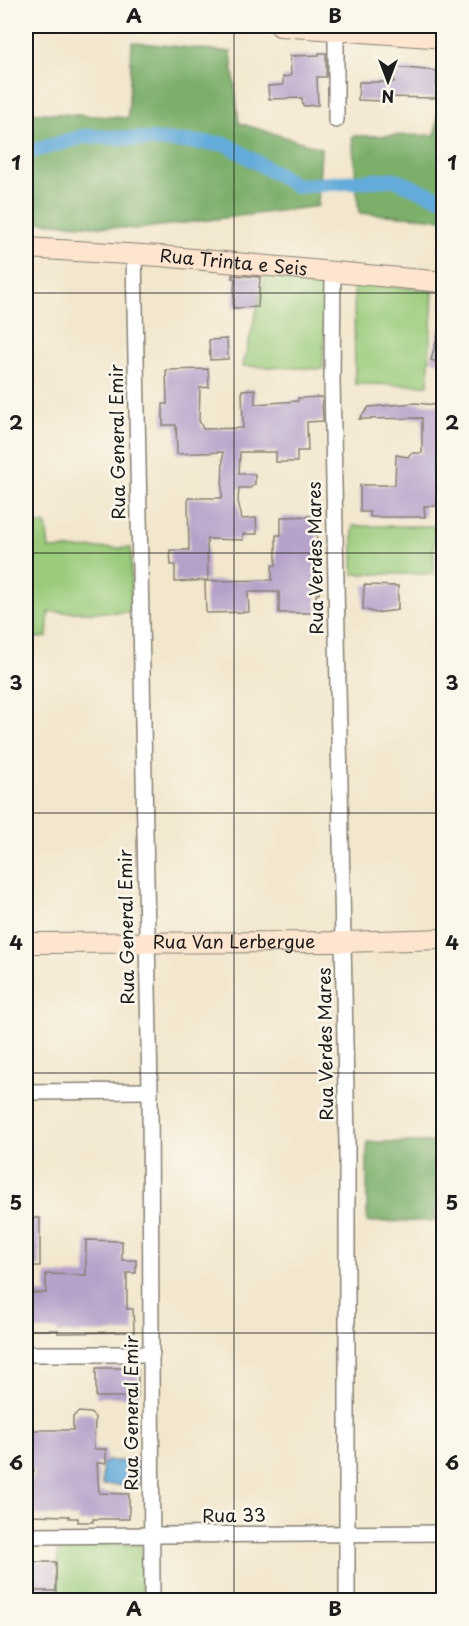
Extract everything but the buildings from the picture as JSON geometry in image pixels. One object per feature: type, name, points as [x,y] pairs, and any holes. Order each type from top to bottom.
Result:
[{"type":"street","points":[[280,26],[336,27],[444,38]]},
{"type":"street","points":[[336,27],[336,120]]},
{"type":"street","name":"Rua Trinta e Seis","points":[[26,248],[134,254],[444,282]]},
{"type":"street","name":"Rua General Emir","points":[[134,254],[150,1091],[152,1600]]},
{"type":"street","name":"Rua Verdes Mares","points":[[333,271],[332,380],[347,1143],[347,1600]]},
{"type":"street","name":"Rua Van Lerbergue","points":[[26,943],[343,942],[444,939]]},
{"type":"street","points":[[26,1092],[150,1091]]},
{"type":"street","points":[[26,1354],[152,1354]]},
{"type":"street","name":"Rua 33","points":[[26,1536],[444,1533]]},
{"type":"green space","points":[[132,42],[231,52],[239,123],[321,148],[318,206],[137,229],[26,221],[26,112],[128,118]]},
{"type":"green space","points":[[443,74],[443,219],[359,213],[352,136],[435,135]]},
{"type":"green space","points":[[266,272],[326,278],[323,369],[243,366]]},
{"type":"green space","points":[[354,283],[433,290],[428,385],[355,384]]},
{"type":"green space","points":[[26,524],[46,524],[49,549],[131,548],[131,612],[49,612],[47,637],[26,639]]},
{"type":"green space","points":[[353,526],[434,526],[434,574],[353,574]]},
{"type":"green space","points":[[367,1142],[442,1142],[435,1221],[367,1222]]},
{"type":"green space","points":[[141,1544],[142,1600],[58,1600],[58,1545]]},
{"type":"water","points":[[139,1461],[139,1485],[102,1485],[102,1463]]},
{"type":"waterway","points":[[26,153],[85,136],[226,144],[297,186],[393,179],[437,197],[444,197]]}]
